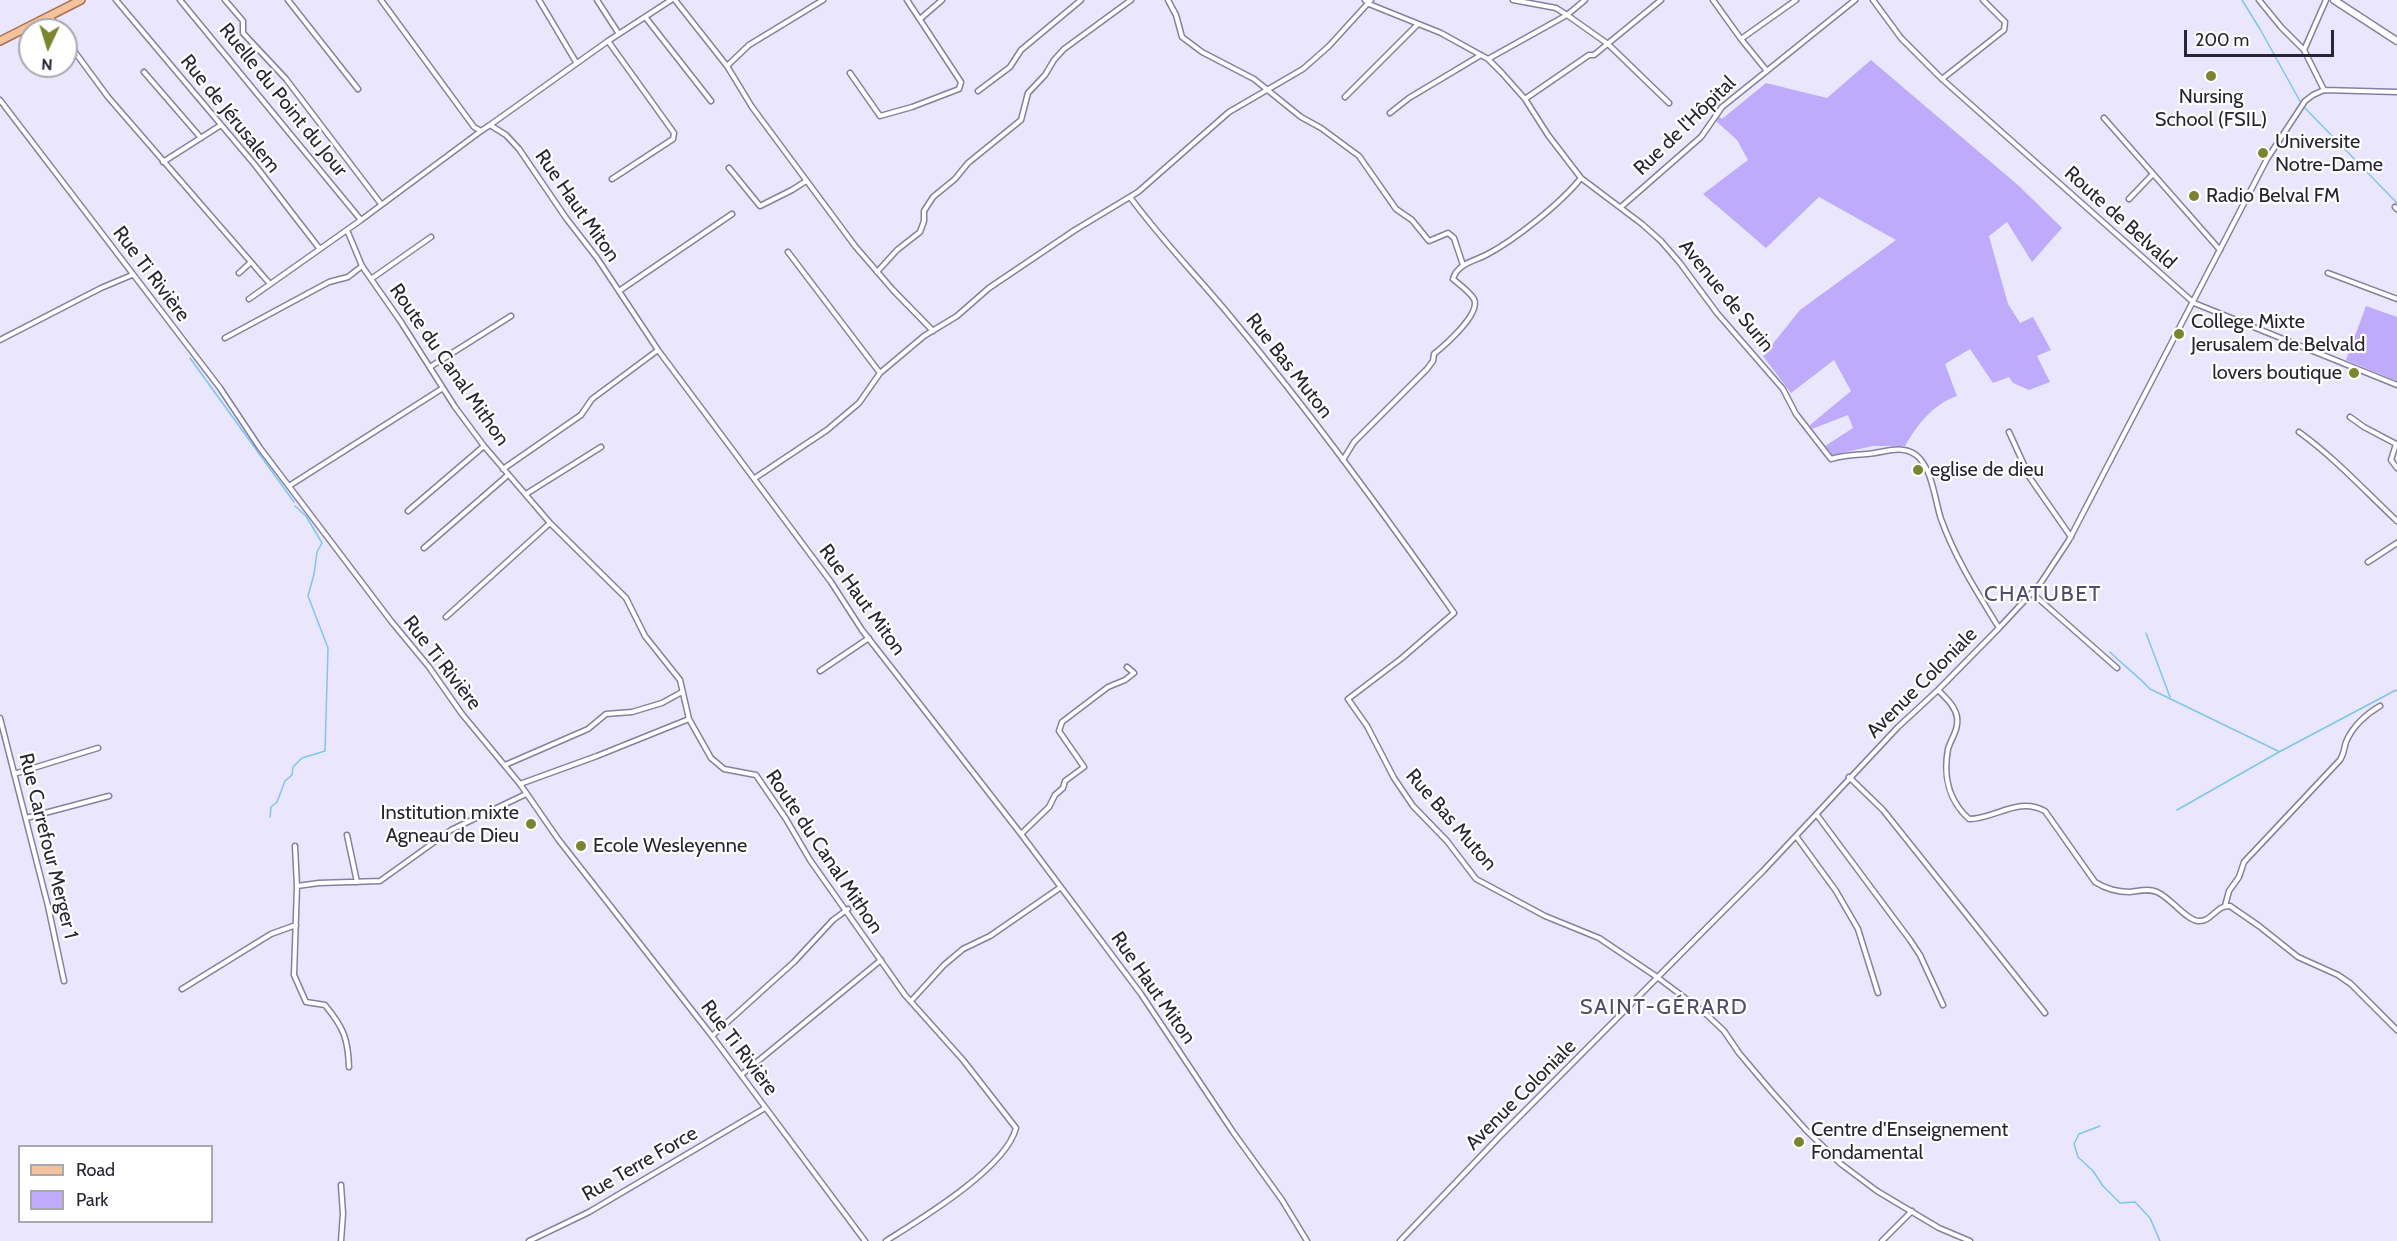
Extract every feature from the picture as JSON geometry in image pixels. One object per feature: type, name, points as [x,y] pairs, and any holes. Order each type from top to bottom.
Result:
[{"type":"main road","points":[[0,41],[81,0]]},
{"type":"street","name":"Rue de Jérusalem","points":[[116,0],[221,125],[319,248]]},
{"type":"street","name":"Ruelle du Point du Jour","points":[[180,0],[362,220]]},
{"type":"street","points":[[225,0],[243,21],[243,33],[286,79],[381,204]]},
{"type":"street","points":[[288,0],[358,89]]},
{"type":"street","points":[[381,0],[453,100],[474,127],[481,131]]},
{"type":"street","points":[[539,0],[576,62]]},
{"type":"street","points":[[597,0],[619,34]]},
{"type":"street","points":[[249,299],[362,220],[576,62],[673,0],[727,66],[806,181],[877,272],[933,331]]},
{"type":"street","points":[[727,66],[742,50],[823,0]]},
{"type":"street","points":[[850,72],[880,116],[960,89],[961,82],[908,0]]},
{"type":"street","points":[[920,19],[942,0]]},
{"type":"street","points":[[978,91],[1010,67],[1021,50],[1081,0]]},
{"type":"street","points":[[877,272],[897,250],[920,232],[924,221],[924,211],[933,197],[955,179],[974,158],[1021,120],[1028,93],[1064,49],[1131,0]]},
{"type":"street","points":[[1168,0],[1176,15],[1182,38],[1254,79],[1301,117],[1321,128],[1359,156],[1396,209],[1412,220],[1429,241],[1449,233],[1454,238],[1463,265]]},
{"type":"street","name":"Avenue de Surin","points":[[1365,0],[1441,33],[1488,59],[1525,99],[1548,135],[1581,178],[1662,241],[1717,313],[1783,389],[1797,414],[1831,459],[1843,455],[1868,454],[1890,449],[1907,450],[1918,457],[1937,497],[1940,516],[1964,572],[1999,628]]},
{"type":"street","points":[[1514,0],[1556,8],[1568,15],[1608,44],[1669,103]]},
{"type":"street","points":[[1488,59],[1568,15],[1585,0]]},
{"type":"street","points":[[1525,99],[1608,44],[1661,0]]},
{"type":"street","points":[[1713,0],[1767,71]]},
{"type":"street","points":[[1741,39],[1796,0]]},
{"type":"street","name":"Rue de l'Hôpital","points":[[1621,207],[1701,137],[1722,107],[1855,0]]},
{"type":"street","name":"Route de Belvald","points":[[1873,0],[1901,38],[1942,80],[2194,303],[2397,385]]},
{"type":"street","points":[[1942,80],[2004,30],[2005,22],[1983,0]]},
{"type":"street","points":[[2259,0],[2304,50],[2324,90],[2397,92]]},
{"type":"street","points":[[2304,50],[2326,0]]},
{"type":"street","points":[[2334,0],[2397,41]]},
{"type":"street","points":[[755,479],[827,430],[859,403],[880,373],[933,331],[957,316],[989,288],[1075,230],[1130,197],[1229,112],[1303,69],[1329,46],[1370,2]]},
{"type":"street","points":[[646,18],[711,101]]},
{"type":"street","points":[[1345,97],[1418,24]]},
{"type":"street","points":[[608,41],[674,133],[673,139],[612,179]]},
{"type":"street","points":[[78,56],[108,97],[270,284]]},
{"type":"street","points":[[1390,113],[1409,98],[1481,56]]},
{"type":"street","points":[[144,72],[201,138]]},
{"type":"street","name":"Avenue Coloniale","points":[[1400,1241],[1501,1135],[1817,815],[1849,777],[2032,593],[2071,537],[2267,159],[2296,111],[2305,101],[2324,90]]},
{"type":"street","name":"Rue Ti Rivière","points":[[0,100],[220,388],[289,486],[390,621],[429,667],[462,714],[520,784],[866,1241]]},
{"type":"street","points":[[2104,118],[2220,250]]},
{"type":"street","name":"Rue Haut Miton","points":[[490,124],[506,135],[519,149],[658,350],[831,582],[869,638],[1141,994],[1233,1132],[1282,1200],[1306,1241]]},
{"type":"street","points":[[163,162],[221,125]]},
{"type":"street","points":[[729,168],[760,206],[806,181]]},
{"type":"street","points":[[2129,199],[2153,174]]},
{"type":"street","points":[[1343,460],[1354,442],[1427,369],[1433,361],[1434,354],[1452,339],[1471,315],[1474,306],[1473,298],[1453,279],[1455,273],[1463,265],[1500,247],[1566,195],[1581,178]]},
{"type":"street","name":"Rue Bas Muton","points":[[1130,197],[1168,246],[1235,322],[1343,460],[1384,513],[1454,613],[1402,658],[1348,699],[1413,806],[1447,841],[1476,879],[1545,916],[1599,938],[1657,977],[1705,1013],[1724,1031],[1739,1053],[1772,1092],[1841,1164],[1877,1191],[1939,1228],[1970,1241]]},
{"type":"street","points":[[619,291],[732,214]]},
{"type":"street","name":"Route du Canal Mithon","points":[[347,230],[362,266],[484,446],[550,522],[626,598],[645,636],[680,680],[689,718],[714,762],[731,771],[745,771],[756,775],[810,860],[911,1001],[963,1060],[1016,1128],[999,1155],[986,1170],[948,1201],[886,1241]]},
{"type":"street","points":[[371,279],[431,237]]},
{"type":"street","points":[[788,252],[880,373]]},
{"type":"street","points":[[239,273],[251,262]]},
{"type":"street","points":[[225,338],[328,282],[348,277],[362,266]]},
{"type":"street","points":[[2328,273],[2397,299]]},
{"type":"street","points":[[0,340],[101,288],[132,275]]},
{"type":"street","points":[[430,367],[511,316]]},
{"type":"street","points":[[503,470],[581,415],[592,399],[658,350]]},
{"type":"street","points":[[289,486],[443,388]]},
{"type":"street","points":[[2350,417],[2397,444],[2391,460],[2397,468]]},
{"type":"street","points":[[2009,432],[2030,478],[2071,537]]},
{"type":"street","points":[[2299,432],[2322,448],[2336,464],[2348,471],[2365,492],[2397,520]]},
{"type":"street","points":[[408,511],[484,446]]},
{"type":"street","points":[[526,494],[601,447]]},
{"type":"street","points":[[424,548],[508,476]]},
{"type":"street","points":[[446,617],[550,522]]},
{"type":"street","points":[[2368,562],[2397,543]]},
{"type":"street","points":[[2032,593],[2117,668]]},
{"type":"street","points":[[820,671],[869,638]]},
{"type":"street","points":[[1021,834],[1049,807],[1065,781],[1084,767],[1059,731],[1062,722],[1108,687],[1125,680],[1134,673],[1127,667]]},
{"type":"street","points":[[1938,690],[1953,706],[1957,718],[1955,732],[1948,750],[1949,790],[1958,809],[1969,819],[1981,819],[2017,805],[2037,807],[2045,811],[2095,882],[2119,892],[2151,890],[2163,895],[2195,921],[2207,920],[2225,906],[2229,891],[2249,856],[2340,760],[2346,742],[2356,726],[2371,711],[2380,706]]},
{"type":"street","points":[[505,765],[588,729],[606,714],[632,712],[662,702],[682,692]]},
{"type":"street","name":"Rue Carrefour Merger 1","points":[[0,718],[48,906],[64,981]]},
{"type":"street","points":[[520,784],[597,756],[689,718]]},
{"type":"street","points":[[15,774],[98,748]]},
{"type":"street","points":[[1849,777],[1883,810],[2045,1013]]},
{"type":"street","points":[[297,886],[386,879],[451,830],[526,794]]},
{"type":"street","points":[[26,818],[109,796]]},
{"type":"street","points":[[1817,815],[1920,955],[1943,1005]]},
{"type":"street","points":[[347,835],[357,882]]},
{"type":"street","points":[[1796,836],[1836,891],[1858,929],[1878,993]]},
{"type":"street","points":[[295,846],[297,886],[294,975],[306,1002],[325,1005],[332,1013],[348,1040],[349,1067]]},
{"type":"street","points":[[911,1001],[944,965],[963,949],[999,930],[1061,887]]},
{"type":"street","points":[[2225,906],[2238,910],[2298,957],[2345,980],[2397,1030]]},
{"type":"street","points":[[712,1036],[794,962],[824,928],[847,909]]},
{"type":"street","points":[[182,989],[271,934],[296,925]]},
{"type":"street","points":[[741,1075],[881,960]]},
{"type":"street","name":"Rue Terre Force","points":[[529,1241],[589,1212],[765,1108]]},
{"type":"street","points":[[341,1185],[343,1214],[341,1241]]},
{"type":"street","points":[[1882,1241],[1912,1211]]},
{"type":"green space","points":[[1871,60],[2019,186],[2062,228],[2032,262],[2007,222],[1989,236],[2008,304],[2020,323],[2033,317],[2051,350],[2037,356],[2050,382],[2029,390],[2013,383],[2009,377],[1993,383],[1970,349],[1945,364],[1957,396],[1933,410],[1915,430],[1905,446],[1873,446],[1832,455],[1825,446],[1853,428],[1848,415],[1812,429],[1810,425],[1851,391],[1834,360],[1791,393],[1763,356],[1800,310],[1896,240],[1819,197],[1766,248],[1703,194],[1748,160],[1737,140],[1716,121],[1718,116],[1722,119],[1766,83],[1827,98]]},
{"type":"green space","points":[[2366,306],[2397,317],[2397,381],[2346,360]]},
{"type":"waterway","points":[[2242,0],[2301,103]]},
{"type":"waterway","points":[[2304,107],[2397,203]]},
{"type":"waterway","points":[[190,358],[294,502]]},
{"type":"waterway","points":[[270,817],[271,807],[277,802],[285,781],[292,775],[293,767],[302,758],[325,751],[328,648],[308,596],[317,552],[322,543],[306,516],[295,506]]},
{"type":"waterway","points":[[2146,633],[2170,697]]},
{"type":"waterway","points":[[2110,652],[2150,689],[2278,751]]},
{"type":"waterway","points":[[2177,810],[2279,752],[2397,691]]},
{"type":"waterway","points":[[2100,1126],[2079,1134],[2074,1144],[2078,1157],[2120,1203],[2135,1202],[2150,1218],[2160,1241]]},
{"type":"place","name":"Nursing School (FSIL)","points":[[2211,76]]},
{"type":"place","name":"Universite Notre-Dame","points":[[2263,153]]},
{"type":"place","name":"Radio Belval FM","points":[[2194,196]]},
{"type":"place","name":"College Mixte Jerusalem de Belvald","points":[[2179,334]]},
{"type":"place","name":"lovers boutique","points":[[2354,373]]},
{"type":"place","name":"eglise de dieu","points":[[1918,470]]},
{"type":"place","name":"Institution mixte Agneau de Dieu","points":[[531,824]]},
{"type":"place","name":"Ecole Wesleyenne","points":[[581,846]]},
{"type":"place","name":"Centre d'Enseignement Fondamental","points":[[1799,1142]]},
{"type":"district","name":"CHATUBET","points":[[2043,595]]},
{"type":"district","name":"SAINT-GÉRARD","points":[[1664,1008]]}]
